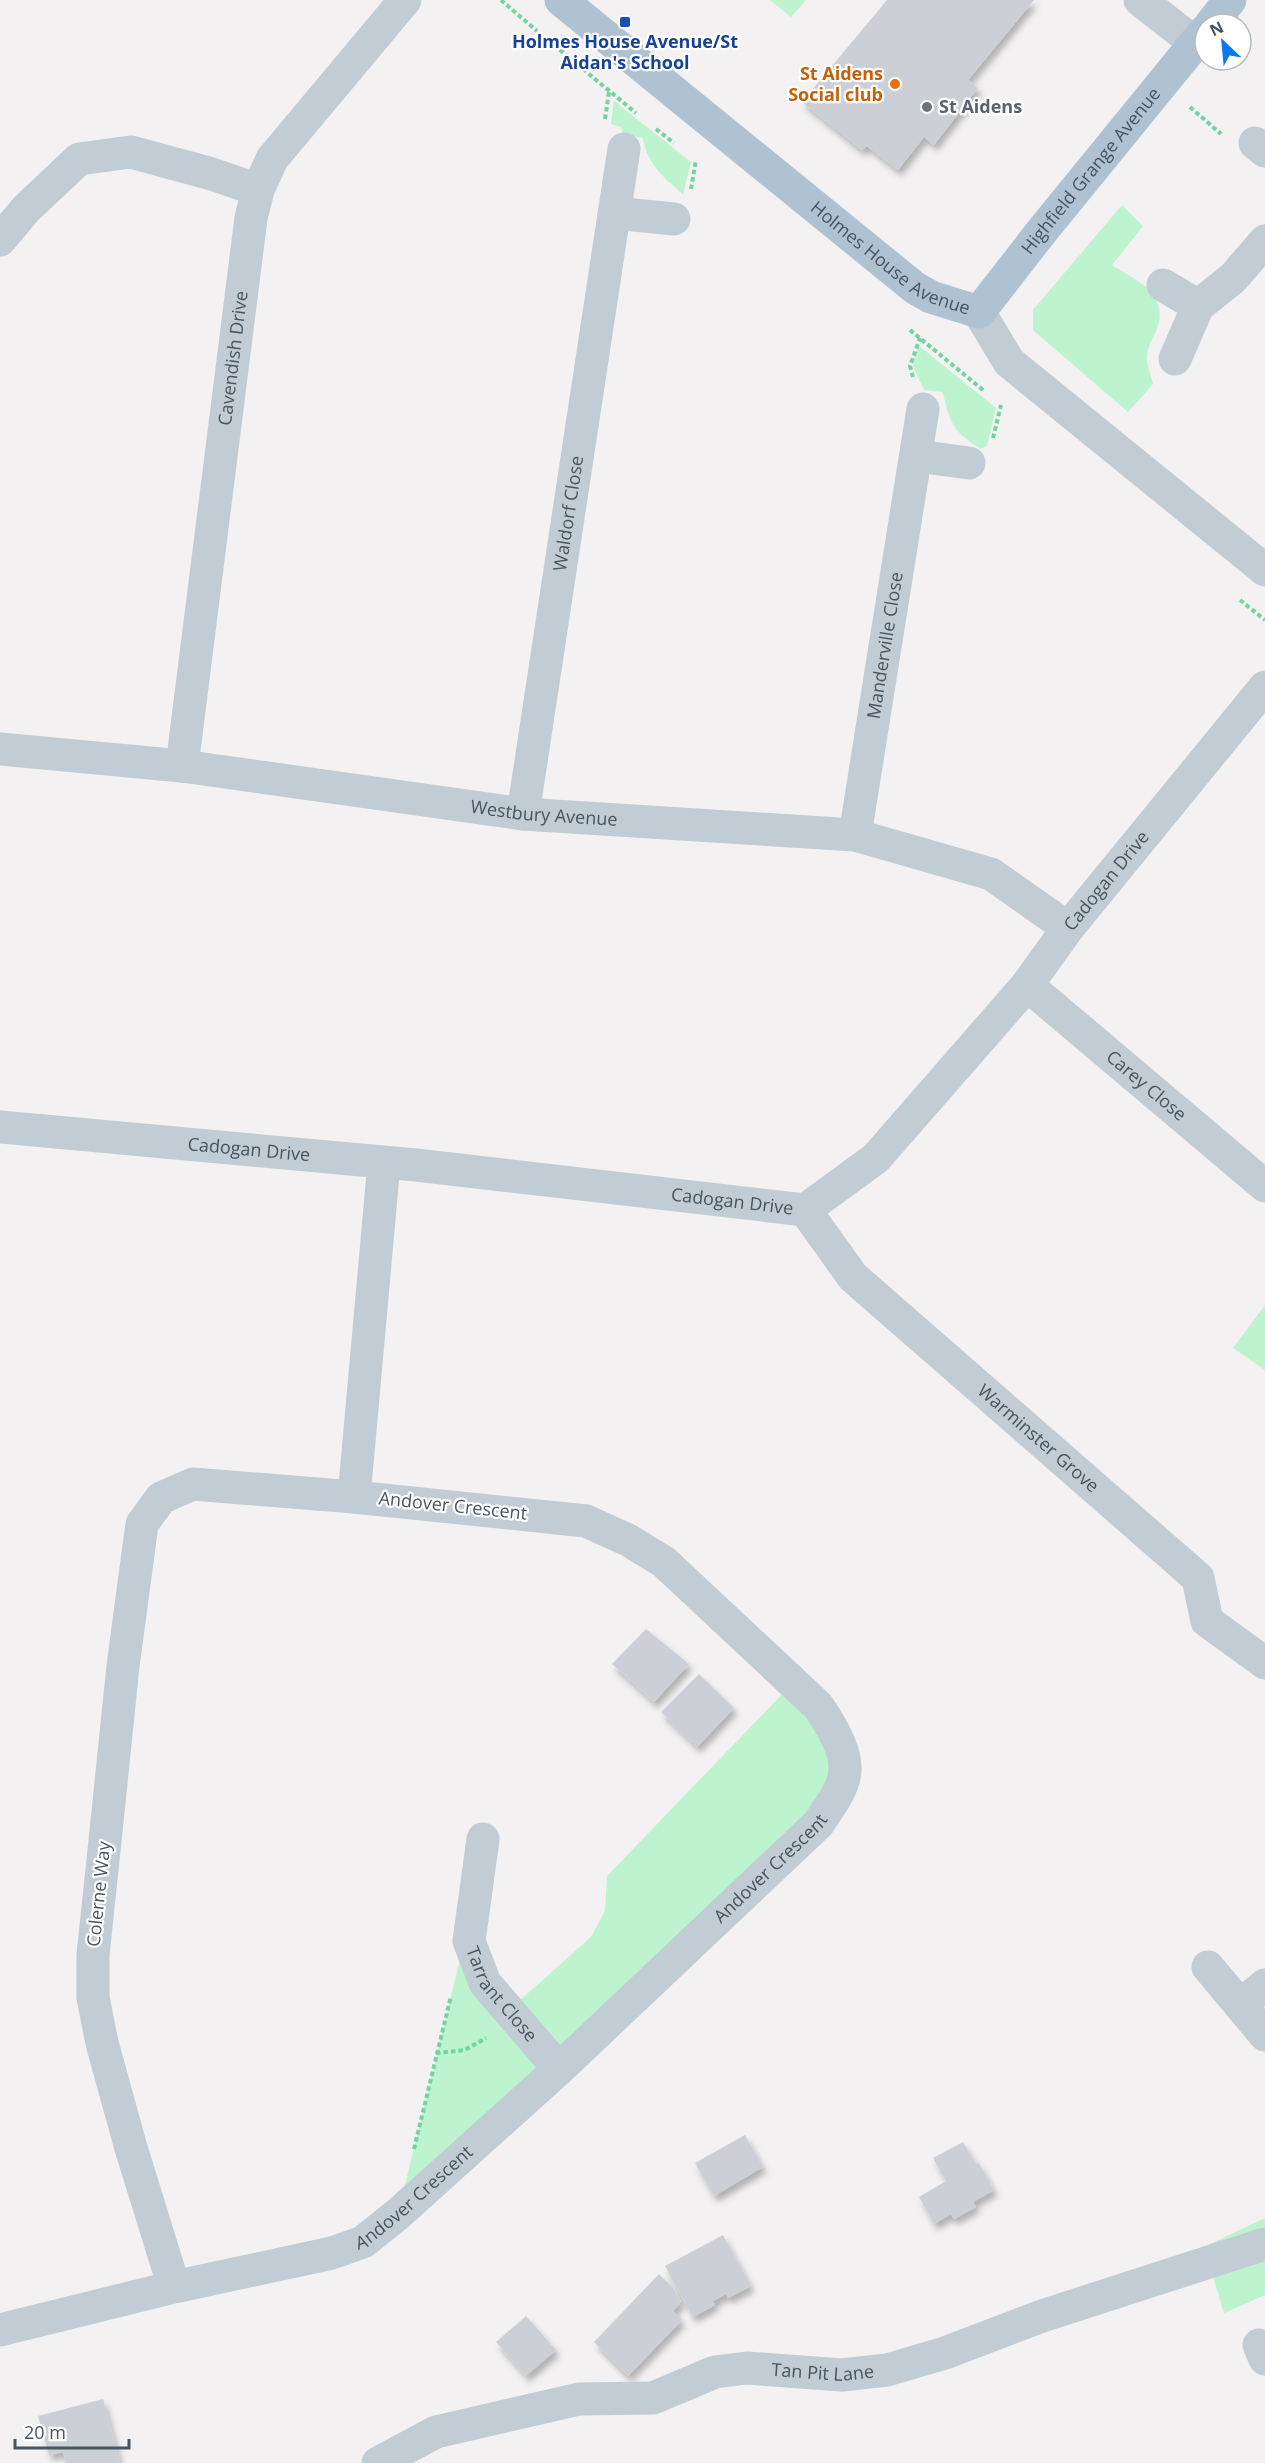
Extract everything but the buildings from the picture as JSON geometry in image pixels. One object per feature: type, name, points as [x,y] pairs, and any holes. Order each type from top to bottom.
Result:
[{"type":"main road","name":"Holmes House Avenue","points":[[561,0],[915,288],[931,297],[979,312]]},
{"type":"main road","name":"Highfield Grange Avenue","points":[[1221,12],[1230,0]]},
{"type":"main road","name":"Highfield Grange Avenue","points":[[979,312],[1042,231],[1193,47]]},
{"type":"street","name":"Cavendish Drive","points":[[182,766],[251,218],[258,190],[272,159],[405,0]]},
{"type":"street","points":[[1140,0],[1193,27]]},
{"type":"street","name":"Waldorf Close","points":[[523,814],[624,149]]},
{"type":"street","points":[[0,240],[26,209],[79,159],[130,152],[212,174],[258,190]]},
{"type":"street","points":[[614,213],[674,219]]},
{"type":"street","points":[[1175,359],[1198,306],[1233,278],[1265,241]]},
{"type":"street","points":[[1163,285],[1198,306]]},
{"type":"street","name":"Holmes House Avenue","points":[[979,312],[1009,362],[1265,570]]},
{"type":"street","name":"Manderville Close","points":[[855,835],[923,409]]},
{"type":"street","points":[[917,456],[969,463]]},
{"type":"street","name":"Cadogan Drive","points":[[0,1127],[384,1163],[805,1210],[876,1158],[1027,986],[1068,928],[1265,687]]},
{"type":"street","name":"Westbury Avenue","points":[[0,749],[182,766],[523,814],[855,835],[991,874],[1068,928]]},
{"type":"street","name":"Carey Close","points":[[1027,986],[1265,1185]]},
{"type":"street","points":[[354,1497],[384,1163]]},
{"type":"street","name":"Warminster Grove","points":[[805,1210],[853,1277],[1198,1578],[1208,1621],[1265,1663]]},
{"type":"street","name":"Andover Crescent","points":[[0,2330],[174,2287],[332,2253],[363,2242],[398,2214],[559,2069],[819,1823],[840,1787],[846,1769],[833,1728],[818,1706],[664,1562],[628,1539],[586,1521],[354,1497],[193,1484],[161,1498]]},
{"type":"street","name":"Colerne Way","points":[[161,1498],[142,1524],[123,1665],[102,1864],[93,1955],[93,1998],[102,2043],[125,2127],[174,2287]]},
{"type":"street","name":"Tarrant Close","points":[[483,1839],[469,1941],[485,1983],[559,2069]]},
{"type":"street","points":[[1208,1967],[1253,1995],[1265,2035]]},
{"type":"street","name":"Tan Pit Lane","points":[[378,2463],[436,2432],[579,2398],[653,2398],[715,2372],[747,2368],[842,2374],[887,2370],[945,2353],[1042,2316],[1265,2244]]},
{"type":"path","points":[[1164,83],[1242,153],[1260,147]]},
{"type":"path","points":[[412,2157],[461,1954],[469,1941]]},
{"type":"path","points":[[436,2053],[465,2050],[514,2017]]},
{"type":"green space","points":[[770,0],[806,0],[791,17]]},
{"type":"green space","points":[[614,101],[691,162],[683,194],[652,163],[643,138],[623,134],[621,127],[611,124]]},
{"type":"green space","points":[[1122,205],[1143,226],[1112,265],[1150,290],[1160,314],[1147,353],[1147,364],[1153,384],[1128,412],[1033,330],[1033,310]]},
{"type":"green space","points":[[918,345],[996,408],[987,446],[981,449],[965,438],[954,426],[943,392],[924,390],[913,366]]},
{"type":"green space","points":[[1265,1305],[1265,1370],[1233,1348]]},
{"type":"green space","points":[[793,1683],[841,1750],[819,1823],[398,2214],[461,1955],[509,2010],[591,1937],[605,1911],[607,1876]]},
{"type":"green space","points":[[1265,2218],[1265,2295],[1224,2313],[1204,2247]]},
{"type":"place","name":"Holmes House Avenue/St Aidan's School","points":[[625,22]]},
{"type":"place","name":"St Aidens Social club","points":[[895,84]]},
{"type":"place","name":"St Aidens","points":[[927,107]]}]
